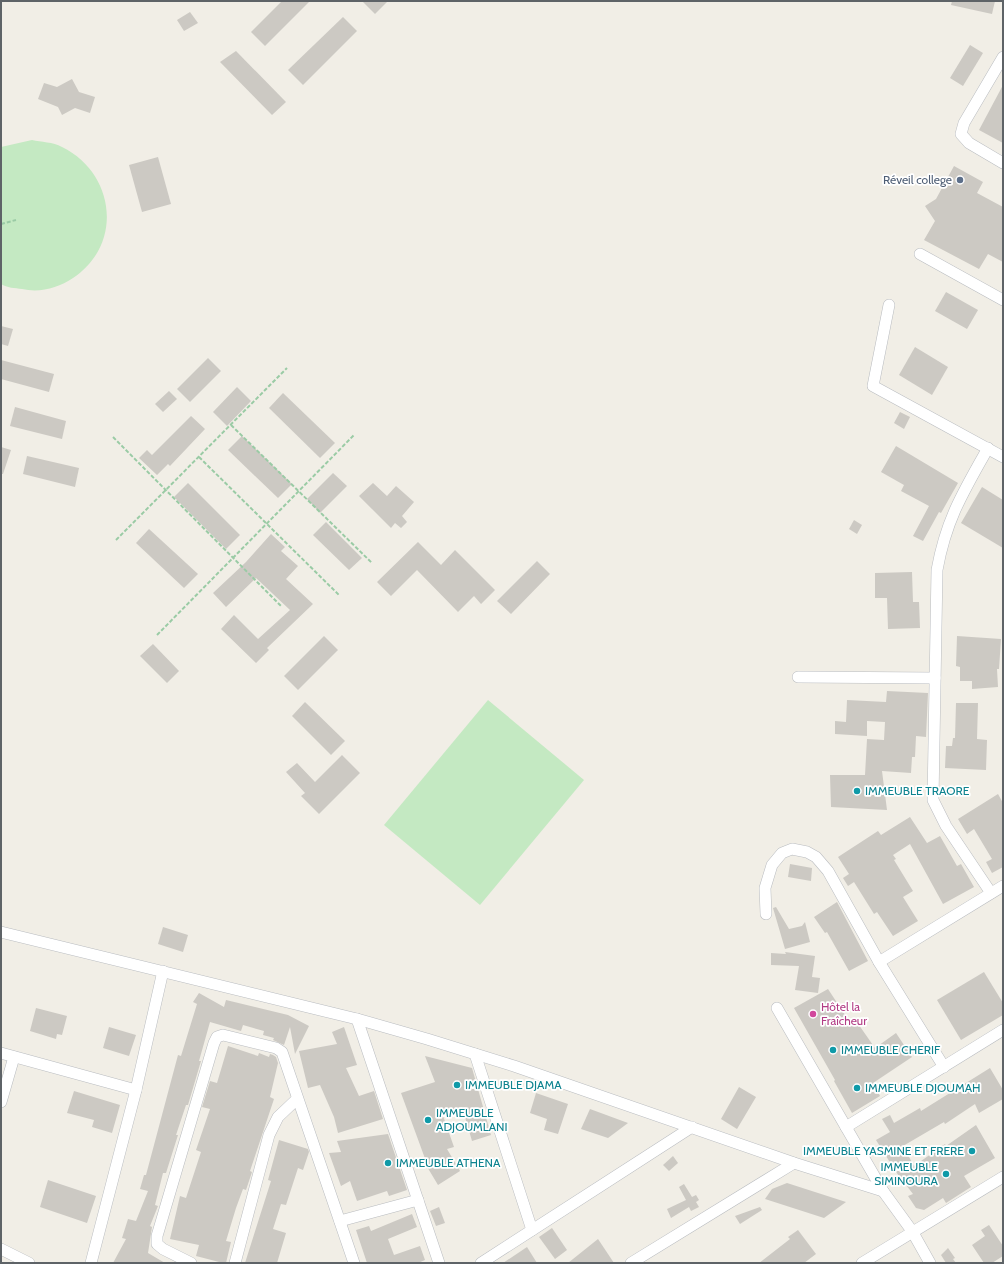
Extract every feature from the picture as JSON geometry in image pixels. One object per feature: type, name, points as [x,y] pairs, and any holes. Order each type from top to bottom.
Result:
[{"type":"street","points":[[1003,57],[964,123],[961,134],[969,143],[1003,163]]},
{"type":"street","points":[[920,254],[1003,300]]},
{"type":"street","points":[[889,305],[873,386],[1003,457]]},
{"type":"street","points":[[988,448],[952,512],[937,570],[933,800],[946,826],[991,893]]},
{"type":"street","points":[[798,677],[935,678]]},
{"type":"street","points":[[766,914],[765,888],[772,865],[782,853],[792,849],[808,852],[816,857],[828,872],[879,962],[944,1067]]},
{"type":"street","points":[[879,962],[1003,886]]},
{"type":"street","points":[[1,932],[357,1019],[476,1054],[794,1163],[883,1191]]},
{"type":"street","points":[[90,1263],[136,1090],[163,971]]},
{"type":"street","points":[[777,1008],[883,1191],[912,1231],[930,1263]]},
{"type":"street","points":[[357,1019],[439,1263]]},
{"type":"street","points":[[846,1127],[1003,1030]]},
{"type":"street","points":[[191,1263],[163,1249],[157,1244],[157,1236],[214,1043],[217,1037],[224,1035],[276,1048],[282,1052],[354,1263]]},
{"type":"street","points":[[1,1053],[136,1090]]},
{"type":"street","points":[[476,1054],[532,1230]]},
{"type":"street","points":[[1,1102],[14,1057]]},
{"type":"street","points":[[235,1263],[269,1135],[278,1117],[297,1099]]},
{"type":"street","points":[[481,1263],[692,1127]]},
{"type":"street","points":[[631,1263],[794,1163]]},
{"type":"street","points":[[862,1263],[912,1231],[1003,1177]]},
{"type":"street","points":[[340,1221],[418,1200]]},
{"type":"street","points":[[1,1249],[29,1263]]},
{"type":"path","points":[[1,224],[16,220]]},
{"type":"path","points":[[116,540],[287,368]]},
{"type":"path","points":[[231,424],[372,563]]},
{"type":"path","points":[[157,635],[354,435]]},
{"type":"path","points":[[113,436],[282,607]]},
{"type":"path","points":[[199,457],[340,596]]},
{"type":"green space","points":[[32,140],[58,145],[80,159],[93,174],[102,191],[106,210],[106,228],[100,247],[89,264],[73,278],[55,287],[42,290],[11,288],[1,284],[1,147]]},
{"type":"green space","points":[[488,700],[584,780],[480,905],[384,825]]},
{"type":"building","points":[[282,1],[310,1],[265,46],[251,32]]},
{"type":"building","points":[[362,1],[388,1],[375,14]]},
{"type":"building","points":[[952,1],[995,1],[992,14],[951,5]]},
{"type":"building","points":[[190,12],[198,23],[184,31],[177,20]]},
{"type":"building","points":[[343,17],[357,31],[303,85],[288,70]]},
{"type":"building","points":[[970,45],[983,53],[963,86],[950,78]]},
{"type":"building","points":[[236,51],[286,102],[272,115],[220,62]]},
{"type":"building","points":[[72,79],[79,92],[95,97],[90,113],[75,108],[62,115],[58,107],[38,99],[44,83],[57,87]]},
{"type":"building","points":[[1003,85],[1003,143],[979,130]]},
{"type":"building","points":[[158,157],[171,204],[142,212],[129,165]]},
{"type":"building","points":[[954,166],[983,182],[977,193],[1003,207],[1003,262],[988,254],[979,269],[924,240],[935,221],[925,206],[936,199]]},
{"type":"building","points":[[946,292],[978,310],[967,329],[935,311]]},
{"type":"building","points":[[1,326],[13,329],[8,346],[1,344]]},
{"type":"building","points":[[915,347],[948,367],[932,395],[899,375]]},
{"type":"building","points":[[208,358],[221,371],[190,402],[177,389]]},
{"type":"building","points":[[1,360],[54,374],[49,392],[1,379]]},
{"type":"building","points":[[237,387],[251,401],[227,426],[213,412]]},
{"type":"building","points":[[169,391],[177,399],[163,412],[155,404]]},
{"type":"building","points":[[283,393],[335,443],[320,458],[269,408]]},
{"type":"building","points":[[15,407],[66,421],[62,439],[10,426]]},
{"type":"building","points":[[900,412],[910,417],[904,429],[894,423]]},
{"type":"building","points":[[191,416],[205,429],[170,466],[168,464],[157,475],[139,458],[147,450],[152,455]]},
{"type":"building","points":[[242,436],[292,484],[278,498],[228,450]]},
{"type":"building","points":[[896,446],[958,483],[941,513],[939,512],[923,541],[913,536],[929,506],[901,491],[904,485],[881,472]]},
{"type":"building","points":[[1,447],[11,450],[3,474],[1,474]]},
{"type":"building","points":[[27,456],[79,468],[75,487],[23,474]]},
{"type":"building","points":[[333,473],[347,486],[320,513],[307,499]]},
{"type":"building","points":[[188,483],[240,535],[226,549],[174,497]]},
{"type":"building","points":[[373,483],[387,496],[396,486],[414,502],[402,516],[407,522],[401,528],[395,523],[391,528],[359,496]]},
{"type":"building","points":[[982,487],[1003,500],[1003,548],[961,523]]},
{"type":"building","points":[[854,520],[862,525],[857,534],[849,529]]},
{"type":"building","points":[[326,522],[362,558],[349,570],[313,535]]},
{"type":"building","points":[[149,529],[198,574],[184,588],[136,543]]},
{"type":"building","points":[[271,534],[285,547],[281,551],[298,566],[286,579],[313,604],[267,648],[269,650],[256,663],[221,629],[234,615],[258,639],[290,610],[256,578],[226,607],[213,593],[246,562]]},
{"type":"building","points":[[418,542],[441,565],[455,550],[495,590],[481,604],[474,596],[458,612],[417,570],[391,596],[377,582]]},
{"type":"building","points":[[537,561],[550,574],[511,614],[497,601]]},
{"type":"building","points":[[912,572],[913,602],[919,602],[920,628],[888,629],[887,598],[875,598],[875,573]]},
{"type":"building","points":[[324,636],[338,650],[298,690],[284,676]]},
{"type":"building","points":[[957,636],[1001,639],[999,669],[997,669],[998,687],[972,689],[972,681],[960,681],[960,667],[956,666]]},
{"type":"building","points":[[153,644],[179,671],[167,683],[140,656]]},
{"type":"building","points":[[887,691],[928,693],[926,737],[916,736],[915,757],[912,757],[911,773],[882,771],[887,810],[831,807],[830,775],[865,775],[867,739],[884,740],[885,722],[867,721],[867,736],[835,734],[835,721],[846,722],[847,700],[886,702]]},
{"type":"building","points":[[305,702],[345,741],[331,755],[292,716]]},
{"type":"building","points":[[956,703],[978,703],[977,739],[987,740],[986,770],[945,768],[946,746],[952,746],[953,738],[955,738]]},
{"type":"building","points":[[342,755],[360,773],[319,814],[301,796],[305,793],[286,772],[297,763],[315,782]]},
{"type":"building","points":[[998,794],[1003,803],[1003,867],[992,873],[986,862],[992,859],[974,829],[967,834],[958,819]]},
{"type":"building","points":[[910,817],[927,843],[940,836],[957,866],[961,864],[974,887],[943,904],[910,844],[893,855],[896,859],[894,860],[913,891],[903,897],[918,921],[893,936],[877,912],[874,914],[854,882],[848,886],[843,878],[849,874],[838,857],[878,831],[881,835]]},
{"type":"building","points":[[790,864],[812,868],[811,881],[788,877]]},
{"type":"building","points":[[837,902],[868,961],[849,971],[827,932],[825,933],[814,917]]},
{"type":"building","points":[[776,907],[789,929],[802,926],[805,922],[810,942],[785,949],[773,908]]},
{"type":"building","points":[[163,927],[188,935],[183,952],[158,944]]},
{"type":"building","points":[[785,952],[815,956],[812,977],[820,978],[818,993],[795,990],[799,966],[771,965],[771,953],[786,954]]},
{"type":"building","points":[[984,972],[1003,1003],[1003,1015],[961,1040],[937,1000]]},
{"type":"building","points":[[828,989],[849,1021],[854,1018],[875,1048],[896,1033],[912,1057],[873,1083],[880,1096],[852,1113],[794,1008]]},
{"type":"building","points":[[199,993],[224,1007],[226,1000],[288,1015],[309,1026],[295,1054],[290,1027],[284,1045],[273,1040],[274,1038],[263,1035],[264,1031],[243,1025],[241,1031],[210,1022],[199,1061],[201,1061],[188,1105],[186,1105],[176,1135],[178,1135],[166,1173],[163,1173],[155,1205],[158,1206],[150,1226],[152,1227],[148,1253],[165,1263],[113,1263],[126,1239],[122,1238],[128,1219],[136,1221],[148,1191],[140,1189],[144,1175],[146,1175],[178,1055],[181,1056],[197,1004],[193,1002]]},
{"type":"building","points":[[36,1008],[67,1016],[62,1035],[57,1034],[56,1039],[30,1031]]},
{"type":"building","points":[[109,1027],[136,1035],[129,1056],[103,1048]]},
{"type":"building","points":[[344,1027],[357,1065],[346,1068],[359,1096],[374,1091],[383,1119],[338,1133],[334,1117],[320,1085],[308,1088],[299,1051],[337,1044],[332,1032]]},
{"type":"building","points":[[228,1046],[258,1056],[259,1053],[269,1057],[270,1054],[273,1055],[276,1057],[278,1063],[270,1097],[274,1099],[250,1171],[252,1172],[246,1190],[243,1189],[236,1208],[226,1241],[231,1242],[226,1263],[223,1263],[196,1256],[199,1245],[170,1239],[180,1196],[186,1198],[201,1152],[196,1150],[210,1109],[202,1107],[210,1081],[217,1083]]},
{"type":"building","points":[[425,1056],[472,1068],[491,1135],[472,1141],[462,1107],[442,1113],[454,1147],[447,1149],[460,1171],[438,1185],[426,1165],[427,1164],[401,1093],[435,1082]]},
{"type":"building","points":[[990,1068],[1003,1090],[1003,1099],[979,1113],[975,1104],[945,1124],[944,1122],[903,1146],[914,1166],[945,1144],[946,1146],[976,1125],[995,1158],[964,1176],[971,1187],[946,1203],[943,1198],[924,1210],[916,1208],[908,1196],[913,1194],[896,1172],[876,1140],[890,1132],[882,1119],[890,1115],[894,1123],[920,1108],[921,1111]]},
{"type":"building","points":[[739,1087],[756,1097],[737,1129],[721,1119]]},
{"type":"building","points":[[74,1091],[120,1105],[112,1133],[92,1127],[94,1120],[67,1113]]},
{"type":"building","points":[[536,1093],[568,1104],[558,1134],[544,1130],[547,1119],[530,1113]]},
{"type":"building","points":[[590,1109],[628,1123],[608,1138],[581,1129]]},
{"type":"building","points":[[388,1134],[407,1190],[389,1196],[387,1191],[357,1201],[350,1181],[341,1186],[329,1153],[341,1152],[337,1141]]},
{"type":"building","points":[[279,1140],[308,1149],[309,1152],[303,1170],[298,1168],[286,1205],[281,1204],[273,1229],[286,1233],[277,1263],[245,1263],[271,1181],[268,1180]]},
{"type":"building","points":[[673,1156],[678,1163],[669,1171],[663,1165]]},
{"type":"building","points":[[48,1180],[96,1196],[87,1223],[40,1207]]},
{"type":"building","points":[[787,1183],[846,1202],[824,1218],[765,1199],[772,1189]]},
{"type":"building","points":[[684,1184],[692,1197],[696,1195],[699,1200],[696,1202],[699,1207],[691,1211],[689,1207],[671,1218],[667,1209],[686,1200],[679,1187]]},
{"type":"building","points":[[439,1207],[445,1223],[436,1226],[430,1211]]},
{"type":"building","points":[[760,1207],[762,1210],[740,1224],[735,1216]]},
{"type":"building","points":[[412,1214],[417,1227],[388,1239],[394,1255],[420,1246],[425,1260],[418,1263],[367,1263],[356,1230],[369,1226],[371,1231]]},
{"type":"building","points":[[989,1225],[1003,1246],[1003,1256],[992,1263],[984,1263],[972,1245],[985,1236],[981,1230]]},
{"type":"building","points":[[552,1228],[567,1250],[555,1259],[539,1237]]},
{"type":"building","points":[[798,1230],[816,1254],[804,1263],[759,1263],[790,1239],[788,1237]]},
{"type":"building","points":[[598,1239],[614,1263],[568,1263]]},
{"type":"building","points":[[527,1247],[537,1263],[503,1263]]},
{"type":"building","points":[[948,1248],[955,1258],[953,1259],[956,1263],[946,1263],[941,1255]]},
{"type":"place","name":"Réveil college","points":[[960,180]]},
{"type":"place","name":"IMMEUBLE TRAORE","points":[[857,791]]},
{"type":"place","name":"Hôtel la Fraîcheur","points":[[813,1014]]},
{"type":"place","name":"IMMEUBLE CHERIF","points":[[833,1050]]},
{"type":"place","name":"IMMEUBLE DJAMA","points":[[457,1085]]},
{"type":"place","name":"IMMEUBLE DJOUMAH","points":[[857,1088]]},
{"type":"place","name":"IMMEUBLE ADJOUMLANI","points":[[428,1120]]},
{"type":"place","name":"IMMEUBLE YASMINE ET FRERE","points":[[972,1151]]},
{"type":"place","name":"IMMEUBLE ATHENA","points":[[388,1163]]},
{"type":"place","name":"IMMEUBLE SIMINOURA","points":[[946,1174]]}]
